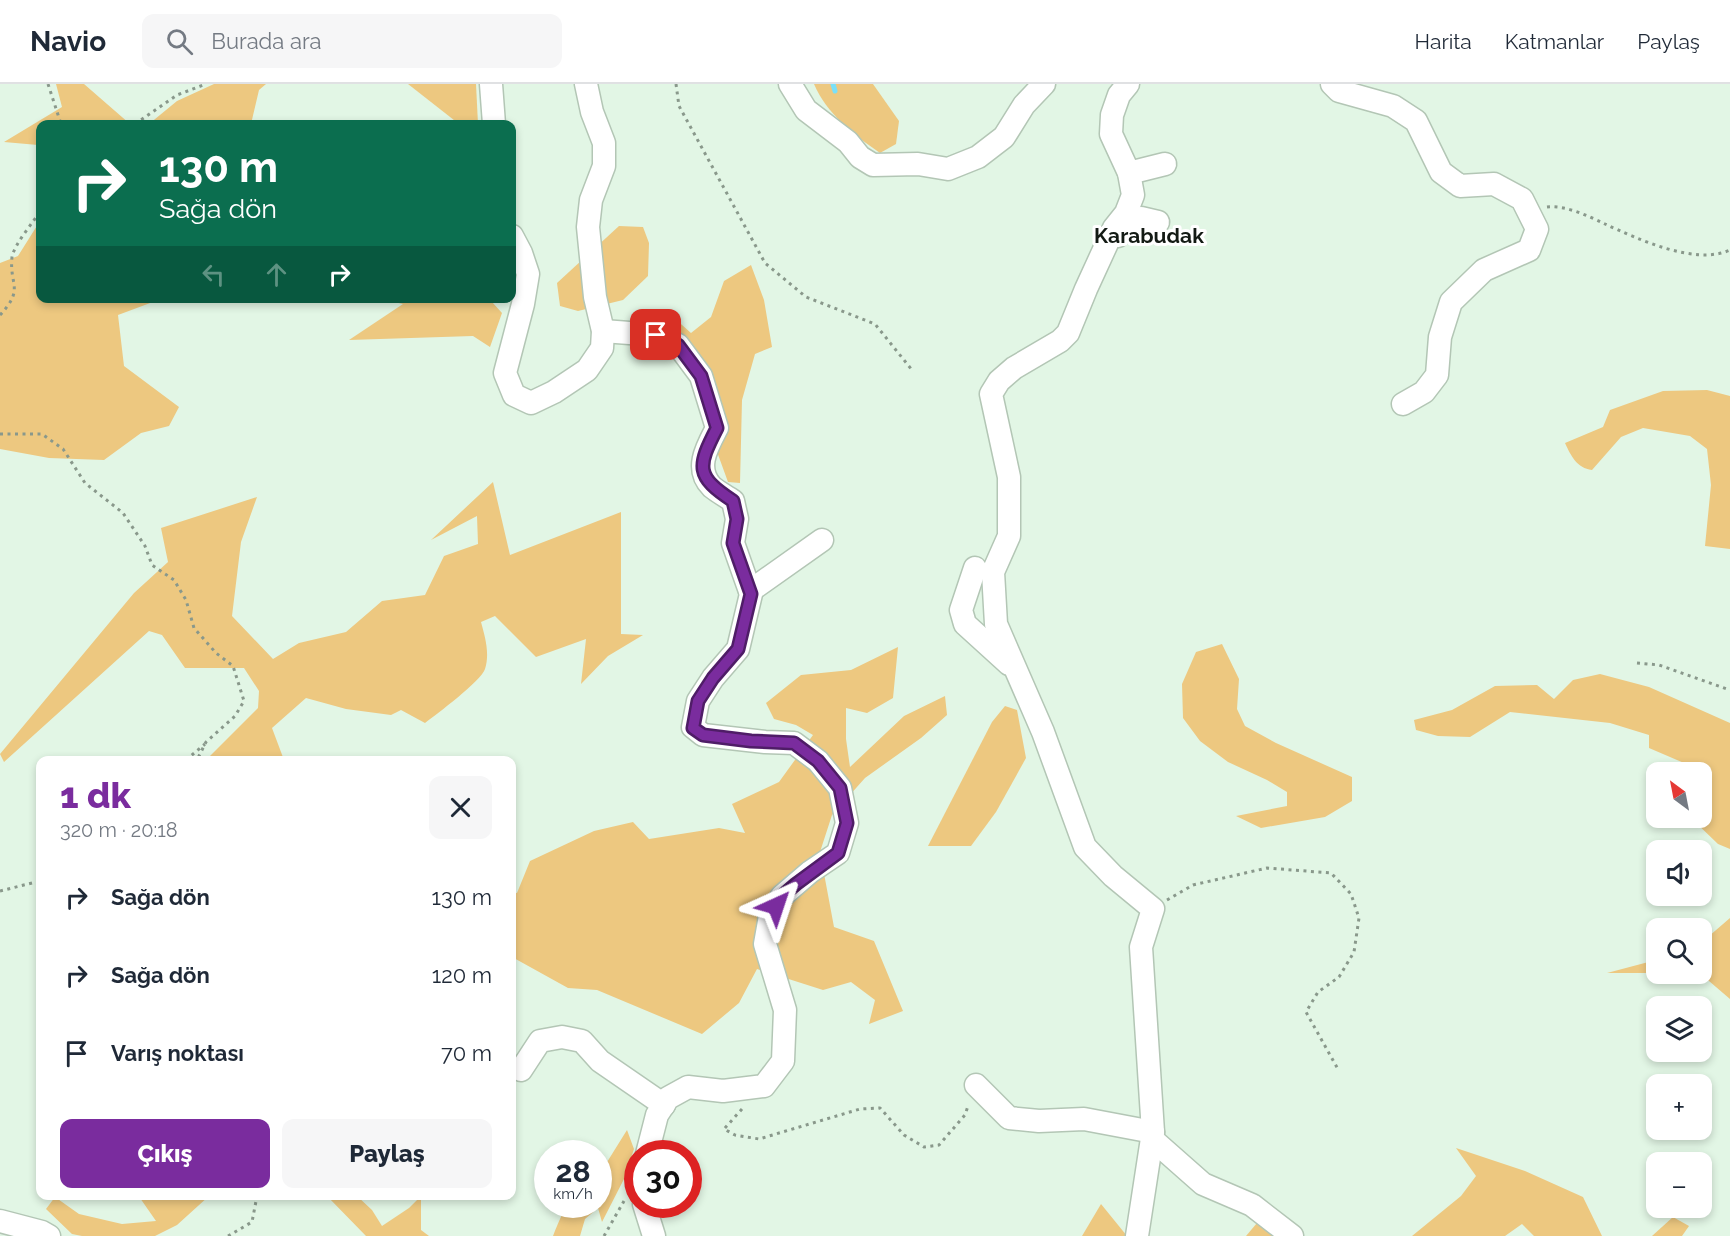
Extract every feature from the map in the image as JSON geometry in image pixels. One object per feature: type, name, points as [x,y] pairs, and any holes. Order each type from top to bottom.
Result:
[{"type":"street","points":[[490,84],[494,120]]},
{"type":"street","points":[[516,244],[528,274],[523,304],[505,373],[514,395],[531,403],[554,392],[587,370],[602,348],[603,331],[595,297],[588,227],[591,200],[604,166],[604,143],[592,112],[586,84]]},
{"type":"street","points":[[790,84],[806,110],[848,142],[860,157],[873,165],[918,164],[948,170],[978,157],[1004,137],[1024,105],[1044,84]]},
{"type":"street","points":[[1128,84],[1119,95],[1112,115],[1111,134],[1129,173],[1133,195],[1126,213],[1114,228],[1068,333],[1060,341],[1014,368],[999,381],[992,394],[1009,477],[1009,536],[993,572],[996,624],[1060,774],[1085,847],[1113,876],[1153,909],[1141,948],[1152,1136],[1137,1236]]},
{"type":"street","points":[[1332,84],[1339,91],[1392,106],[1416,121],[1440,172],[1460,186],[1494,184],[1522,199],[1537,229],[1530,250],[1484,270],[1452,302],[1440,337],[1437,375],[1424,392],[1403,404]]},
{"type":"street","points":[[1129,173],[1165,164]]},
{"type":"street","points":[[1100,259],[1126,226],[1140,218],[1158,222]]},
{"type":"street","points":[[603,331],[656,335],[678,345],[701,376],[717,428],[705,452],[702,471],[711,487],[733,501],[737,519],[733,543],[750,591],[738,649],[713,678],[698,701],[693,728],[703,735],[794,743],[818,761],[840,788],[847,823],[838,853],[810,872],[782,896],[770,916],[765,944],[785,1010],[783,1061],[764,1086],[723,1091],[688,1087],[668,1098],[657,1115],[651,1140]]},
{"type":"street","points":[[750,591],[822,540]]},
{"type":"street","points":[[975,568],[961,610],[964,624],[1017,671]]},
{"type":"street","points":[[521,1070],[540,1041],[562,1037],[582,1041],[600,1061],[664,1105]]},
{"type":"street","points":[[976,1085],[1009,1118],[1039,1121],[1084,1119],[1152,1136],[1203,1184],[1252,1205],[1292,1236]]},
{"type":"street","points":[[648,1218],[654,1236]]},
{"type":"street","points":[[0,1221],[49,1236]]},
{"type":"path","points":[[48,84],[61,120]]},
{"type":"path","points":[[141,120],[177,95],[206,84]]},
{"type":"path","points":[[676,84],[679,106],[765,263],[806,297],[875,324],[912,370]]},
{"type":"path","points":[[1527,209],[1552,207],[1581,213],[1636,238],[1690,255],[1722,254],[1730,250]]},
{"type":"path","points":[[0,315],[11,303],[16,289],[12,255],[36,218]]},
{"type":"path","points":[[0,434],[42,434],[63,449],[85,483],[123,513],[145,546],[153,564],[174,580],[186,600],[194,628],[216,653],[233,666],[244,701],[235,716],[190,756]]},
{"type":"path","points":[[1637,663],[1659,665],[1730,690]]},
{"type":"path","points":[[199,756],[206,742]]},
{"type":"path","points":[[1153,909],[1193,885],[1267,868],[1331,873],[1351,894],[1359,918],[1354,952],[1339,977],[1318,992],[1306,1012],[1339,1071]]},
{"type":"path","points":[[0,891],[36,882]]},
{"type":"path","points":[[764,1086],[724,1129],[735,1135],[759,1139],[860,1109],[880,1108],[904,1135],[924,1147],[939,1146],[953,1132],[965,1115],[976,1085]]},
{"type":"path","points":[[228,1236],[252,1222],[257,1200]]},
{"type":"path","points":[[604,1236],[624,1201]]},
{"type":"shaded area","points":[[56,84],[84,84],[125,120],[40,120],[62,107]]},
{"type":"shaded area","points":[[214,84],[266,84],[259,90],[252,120],[154,120],[177,101]]},
{"type":"shaded area","points":[[408,84],[476,84],[478,120],[454,120]]},
{"type":"shaded area","points":[[814,84],[873,84],[899,121],[896,144],[880,153],[870,146],[833,114]]},
{"type":"shaded area","points":[[36,123],[36,145],[4,142]]},
{"type":"shaded area","points":[[619,226],[643,227],[649,243],[648,276],[623,300],[578,311],[560,306],[557,283]]},
{"type":"shaded area","points":[[36,227],[36,303],[150,303],[118,315],[124,366],[179,407],[169,426],[141,433],[104,460],[49,458],[0,449],[0,263],[18,256]]},
{"type":"shaded area","points":[[751,265],[764,300],[772,347],[755,354],[742,400],[740,483],[728,482],[716,449],[726,426],[662,330],[672,316],[691,333],[711,317],[724,281]]},
{"type":"shaded area","points":[[398,303],[493,303],[502,313],[490,347],[473,336],[349,340],[403,304]]},
{"type":"shaded area","points":[[1707,390],[1730,396],[1730,549],[1705,546],[1711,485],[1707,449],[1690,436],[1643,428],[1621,437],[1592,470],[1578,464],[1565,443],[1603,427],[1610,410],[1663,391]]},
{"type":"shaded area","points":[[493,482],[510,555],[621,512],[621,634],[643,635],[608,656],[581,684],[586,639],[536,657],[495,616],[481,622],[487,651],[485,669],[482,674],[425,723],[401,710],[391,715],[346,709],[306,698],[272,728],[282,756],[210,756],[258,708],[259,691],[244,668],[185,668],[162,635],[149,631],[4,762],[0,754],[134,593],[168,562],[161,528],[257,497],[241,542],[232,616],[273,659],[299,643],[346,632],[382,601],[425,595],[444,556],[478,544],[477,516],[431,540]]},
{"type":"shaded area","points":[[1222,644],[1239,679],[1237,709],[1245,726],[1276,743],[1352,777],[1352,801],[1325,817],[1261,828],[1236,816],[1287,806],[1287,792],[1228,762],[1200,741],[1183,718],[1182,684],[1196,652]]},
{"type":"shaded area","points":[[898,647],[893,698],[867,713],[846,708],[846,739],[850,767],[904,716],[945,696],[947,715],[921,738],[865,778],[832,815],[820,852],[834,927],[874,941],[903,1011],[869,1024],[875,1000],[851,982],[823,990],[757,969],[739,1003],[702,1034],[597,990],[568,988],[516,959],[516,893],[530,861],[594,831],[633,822],[649,839],[719,828],[745,833],[732,804],[779,782],[813,735],[796,725],[774,719],[766,703],[801,675],[851,670]]},
{"type":"shaded area","points":[[1600,674],[1649,687],[1730,723],[1730,849],[1718,844],[1701,828],[1712,828],[1712,762],[1682,762],[1649,748],[1649,735],[1610,723],[1510,712],[1470,737],[1438,736],[1416,730],[1414,720],[1452,710],[1495,686],[1537,685],[1554,699],[1573,680]]},
{"type":"shaded area","points":[[1005,706],[1017,710],[1026,758],[996,812],[971,846],[928,846],[992,722]]},
{"type":"shaded area","points":[[1730,918],[1730,999],[1712,984],[1712,934]]},
{"type":"shaded area","points":[[1646,963],[1646,973],[1607,973]]},
{"type":"shaded area","points":[[627,1130],[631,1140],[624,1140],[624,1179],[612,1202],[612,1154]]},
{"type":"shaded area","points":[[1456,1148],[1525,1171],[1583,1197],[1602,1236],[1534,1236],[1522,1224],[1505,1236],[1412,1236],[1461,1196],[1476,1176]]},
{"type":"shaded area","points":[[53,1200],[59,1200],[79,1214],[122,1224],[156,1221],[141,1200],[205,1200],[177,1225],[155,1236],[72,1234],[46,1209]]},
{"type":"shaded area","points":[[331,1200],[361,1200],[372,1210],[382,1226],[417,1200],[421,1200],[421,1230],[429,1236],[366,1236]]},
{"type":"shaded area","points":[[1101,1204],[1127,1236],[1082,1236]]},
{"type":"shaded area","points":[[561,1218],[586,1218],[580,1236],[553,1236]]},
{"type":"shaded area","points":[[1672,1218],[1689,1226],[1682,1236],[1652,1236]]},
{"type":"shaded area","points":[[1257,1223],[1274,1236],[1246,1236]]},
{"type":"waterway","points":[[833,84],[835,91]]},
{"type":"district","name":"Karabudak","points":[[1149,236]]},
{"type":"route","points":[[656,335],[678,345],[701,376],[717,428],[705,452],[702,471],[711,487],[733,501],[737,519],[733,543],[751,594],[738,649],[713,678],[698,701],[693,728],[703,735],[794,743],[818,761],[840,788],[847,823],[838,853],[810,872],[782,896],[776,906]]}]
